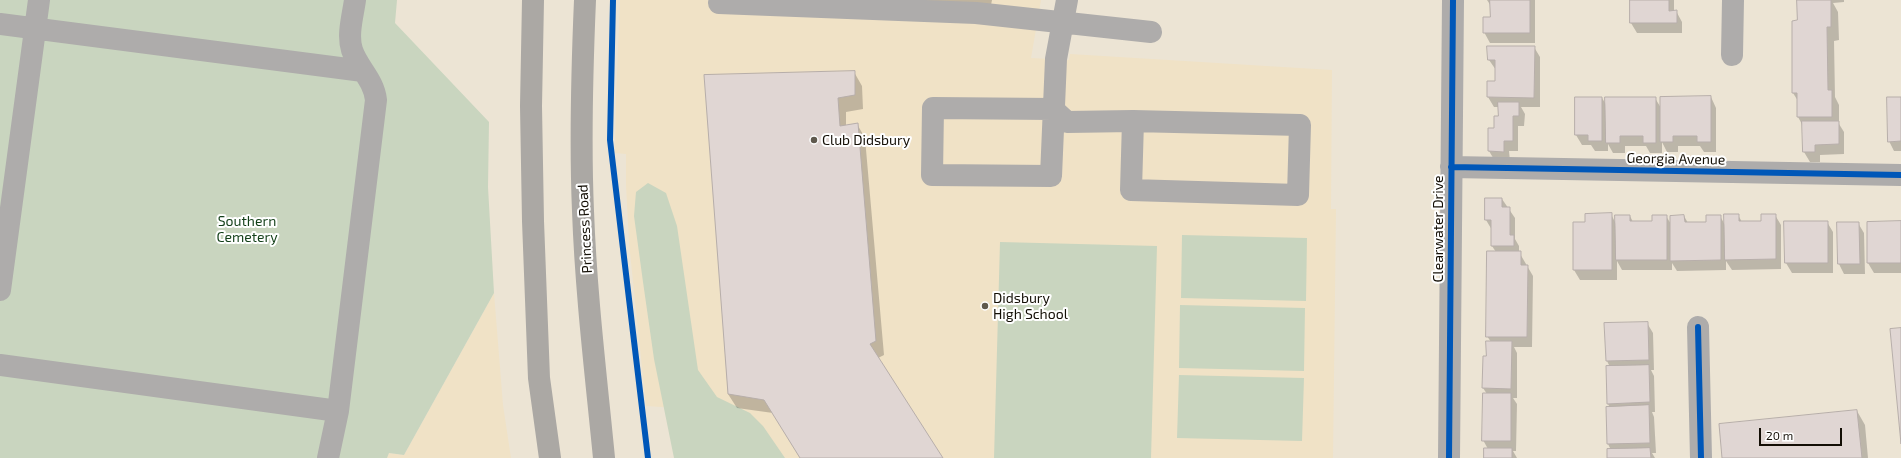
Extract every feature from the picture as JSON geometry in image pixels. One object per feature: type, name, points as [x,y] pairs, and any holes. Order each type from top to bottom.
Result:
[{"type":"highway","points":[[533,0],[531,106],[533,221],[539,378],[550,458]]},
{"type":"highway","name":"Princess Road","points":[[585,0],[582,101],[583,211],[589,299],[604,458]]},
{"type":"street","points":[[0,290],[39,0]]},
{"type":"street","points":[[328,458],[338,411],[376,100],[372,83],[355,57],[350,40],[355,0]]},
{"type":"street","points":[[1067,0],[1056,59],[1053,109],[1051,176],[932,175],[933,108],[1053,109],[1067,122],[1133,121],[1300,125],[1298,195],[1131,190],[1133,121]]},
{"type":"street","name":"Clearwater Drive","points":[[1449,458],[1453,0]]},
{"type":"street","points":[[1732,55],[1733,0]]},
{"type":"street","points":[[719,3],[976,13],[1063,21],[1112,29],[1151,32]]},
{"type":"street","points":[[0,24],[363,71]]},
{"type":"street","name":"Georgia Avenue","points":[[1451,167],[1901,175]]},
{"type":"street","points":[[1698,327],[1701,458]]},
{"type":"street","points":[[0,365],[338,411]]},
{"type":"shaded area","name":"Didsbury High School","points":[[620,0],[1041,0],[1031,58],[1069,60],[1070,54],[1332,70],[1331,209],[1336,209],[1333,458],[759,458],[723,411],[646,406],[629,243],[626,154],[615,153]]},
{"type":"shaded area","points":[[494,293],[503,405],[511,458],[387,458],[389,453],[404,455]]},
{"type":"green space","name":"Southern Cemetery","points":[[0,0],[397,0],[395,23],[489,122],[488,187],[494,293],[404,455],[389,453],[387,458],[0,458]]},
{"type":"green space","points":[[648,183],[666,193],[677,226],[698,370],[717,397],[750,413],[763,426],[785,458],[674,458],[654,359],[634,216],[636,192]]},
{"type":"green space","points":[[1182,235],[1307,238],[1306,301],[1181,298]]},
{"type":"green space","points":[[1000,242],[1157,246],[1151,458],[994,458]]},
{"type":"green space","points":[[1180,305],[1305,308],[1304,371],[1179,368]]},
{"type":"green space","points":[[1179,375],[1304,378],[1302,441],[1177,438]]},
{"type":"building","points":[[1490,0],[1530,0],[1530,33],[1483,33],[1483,17],[1490,17]]},
{"type":"building","points":[[1630,0],[1669,0],[1669,11],[1677,10],[1677,23],[1630,23]]},
{"type":"building","points":[[1797,0],[1831,0],[1831,27],[1827,27],[1828,90],[1832,90],[1832,117],[1797,117],[1797,93],[1792,93],[1792,21],[1797,20]]},
{"type":"building","points":[[1487,46],[1535,46],[1534,98],[1487,97],[1487,81],[1495,81],[1495,60],[1488,60]]},
{"type":"building","points":[[855,71],[855,95],[838,98],[840,126],[858,123],[876,341],[870,344],[943,458],[800,458],[764,400],[728,394],[704,75]]},
{"type":"building","points":[[1711,96],[1711,142],[1697,142],[1697,136],[1673,136],[1673,142],[1660,142],[1660,97]]},
{"type":"building","points":[[1575,97],[1602,97],[1602,141],[1588,141],[1588,135],[1575,135]]},
{"type":"building","points":[[1605,97],[1656,97],[1656,143],[1643,143],[1643,136],[1620,136],[1620,143],[1606,143]]},
{"type":"building","points":[[1887,97],[1901,97],[1901,141],[1888,142]]},
{"type":"building","points":[[1498,102],[1519,102],[1519,116],[1513,116],[1513,141],[1504,141],[1504,152],[1488,151],[1488,128],[1494,128],[1494,116],[1498,116]]},
{"type":"building","points":[[1802,121],[1839,121],[1839,144],[1815,145],[1815,152],[1803,152]]},
{"type":"building","points":[[1485,198],[1502,198],[1502,207],[1510,207],[1510,235],[1514,235],[1514,246],[1491,246],[1491,220],[1485,220]]},
{"type":"building","points":[[1612,213],[1612,270],[1573,270],[1573,222],[1585,222],[1585,214]]},
{"type":"building","points":[[1724,214],[1739,214],[1739,221],[1761,221],[1761,214],[1776,214],[1776,259],[1725,260]]},
{"type":"building","points":[[1615,215],[1630,215],[1630,221],[1652,221],[1652,215],[1667,215],[1667,260],[1616,260]]},
{"type":"building","points":[[1684,215],[1685,222],[1706,222],[1706,215],[1721,215],[1721,260],[1670,261],[1670,216]]},
{"type":"building","points":[[1784,221],[1828,221],[1828,263],[1785,263]]},
{"type":"building","points":[[1901,221],[1901,263],[1867,263],[1867,222]]},
{"type":"building","points":[[1837,222],[1859,222],[1860,264],[1838,264]]},
{"type":"building","points":[[1487,251],[1521,251],[1521,265],[1528,265],[1527,337],[1486,337]]},
{"type":"building","points":[[1648,322],[1649,360],[1606,361],[1604,323]]},
{"type":"building","points":[[1901,328],[1901,444],[1890,329]]},
{"type":"building","points":[[1486,341],[1512,341],[1511,389],[1482,388],[1483,356],[1486,356]]},
{"type":"building","points":[[1649,365],[1650,402],[1607,404],[1606,366]]},
{"type":"building","points":[[1483,393],[1511,393],[1511,441],[1482,441]]},
{"type":"building","points":[[1649,405],[1650,443],[1607,444],[1606,407]]},
{"type":"building","points":[[1857,410],[1862,458],[1722,458],[1719,424]]},
{"type":"building","points":[[1484,448],[1512,448],[1512,458],[1484,458]]},
{"type":"building","points":[[1650,448],[1651,458],[1607,458],[1607,449]]},
{"type":"cycle path","points":[[613,0],[610,140],[648,458]]},
{"type":"cycle path","points":[[1449,458],[1453,0]]},
{"type":"cycle path","points":[[1451,167],[1901,175]]},
{"type":"cycle path","points":[[1698,327],[1701,458]]},
{"type":"place","name":"Club Didsbury","points":[[814,140]]},
{"type":"place","name":"Didsbury High School","points":[[985,306]]}]
